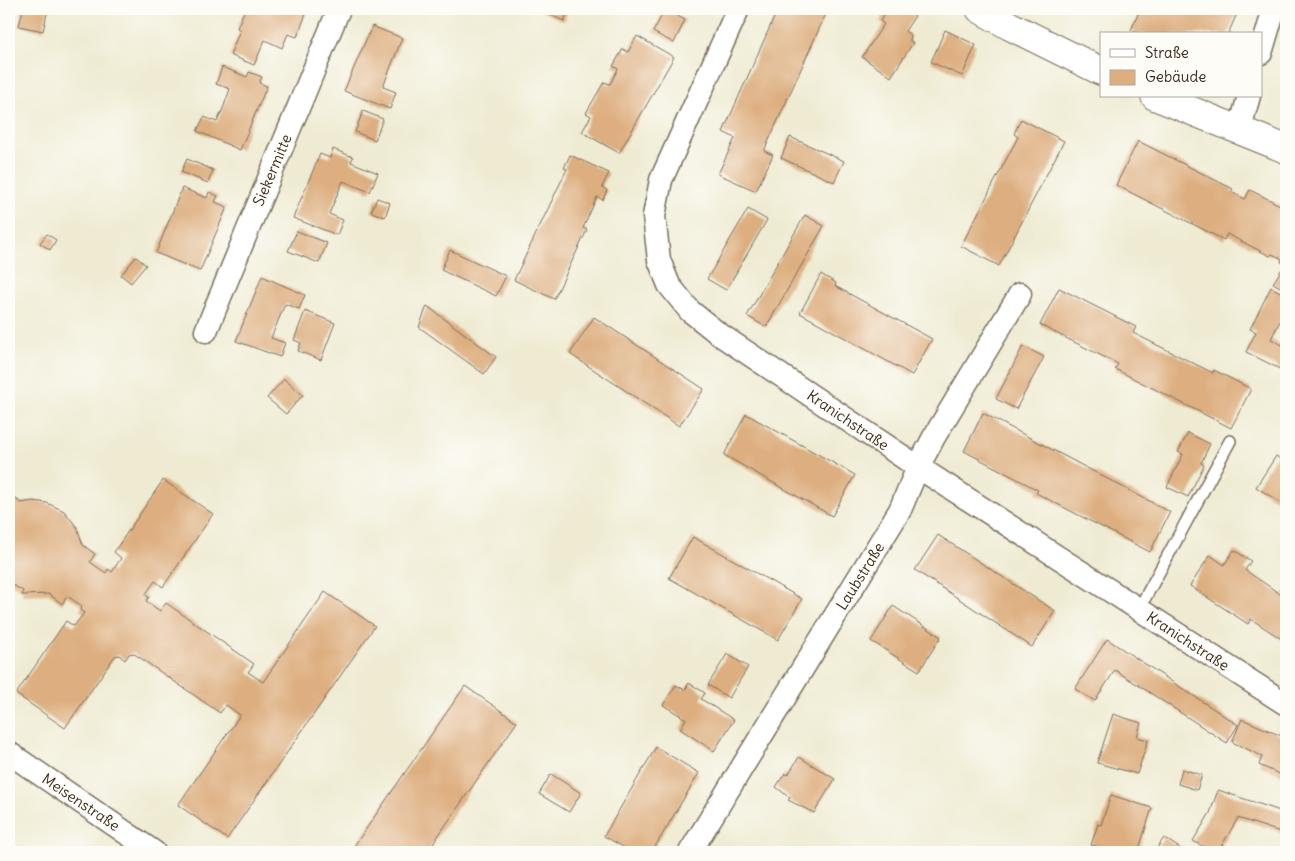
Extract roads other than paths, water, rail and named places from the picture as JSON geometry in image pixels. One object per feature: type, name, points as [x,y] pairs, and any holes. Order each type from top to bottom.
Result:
[{"type":"street","name":"Siekermitte","points":[[206,331],[339,9]]},
{"type":"street","name":"Kranichstraße","points":[[738,9],[661,180],[654,216],[658,260],[669,285],[690,311],[719,334],[918,467],[1286,704]]},
{"type":"street","points":[[980,9],[1100,71]]},
{"type":"street","points":[[1262,50],[1274,9]]},
{"type":"street","points":[[1160,98],[1286,149]]},
{"type":"street","points":[[1239,131],[1248,98]]},
{"type":"street","name":"Laubstraße","points":[[690,852],[900,510],[918,467],[1020,294]]},
{"type":"street","name":"Meisenstraße","points":[[9,753],[154,852]]},
{"type":"lane","points":[[1139,609],[1230,441]]}]
